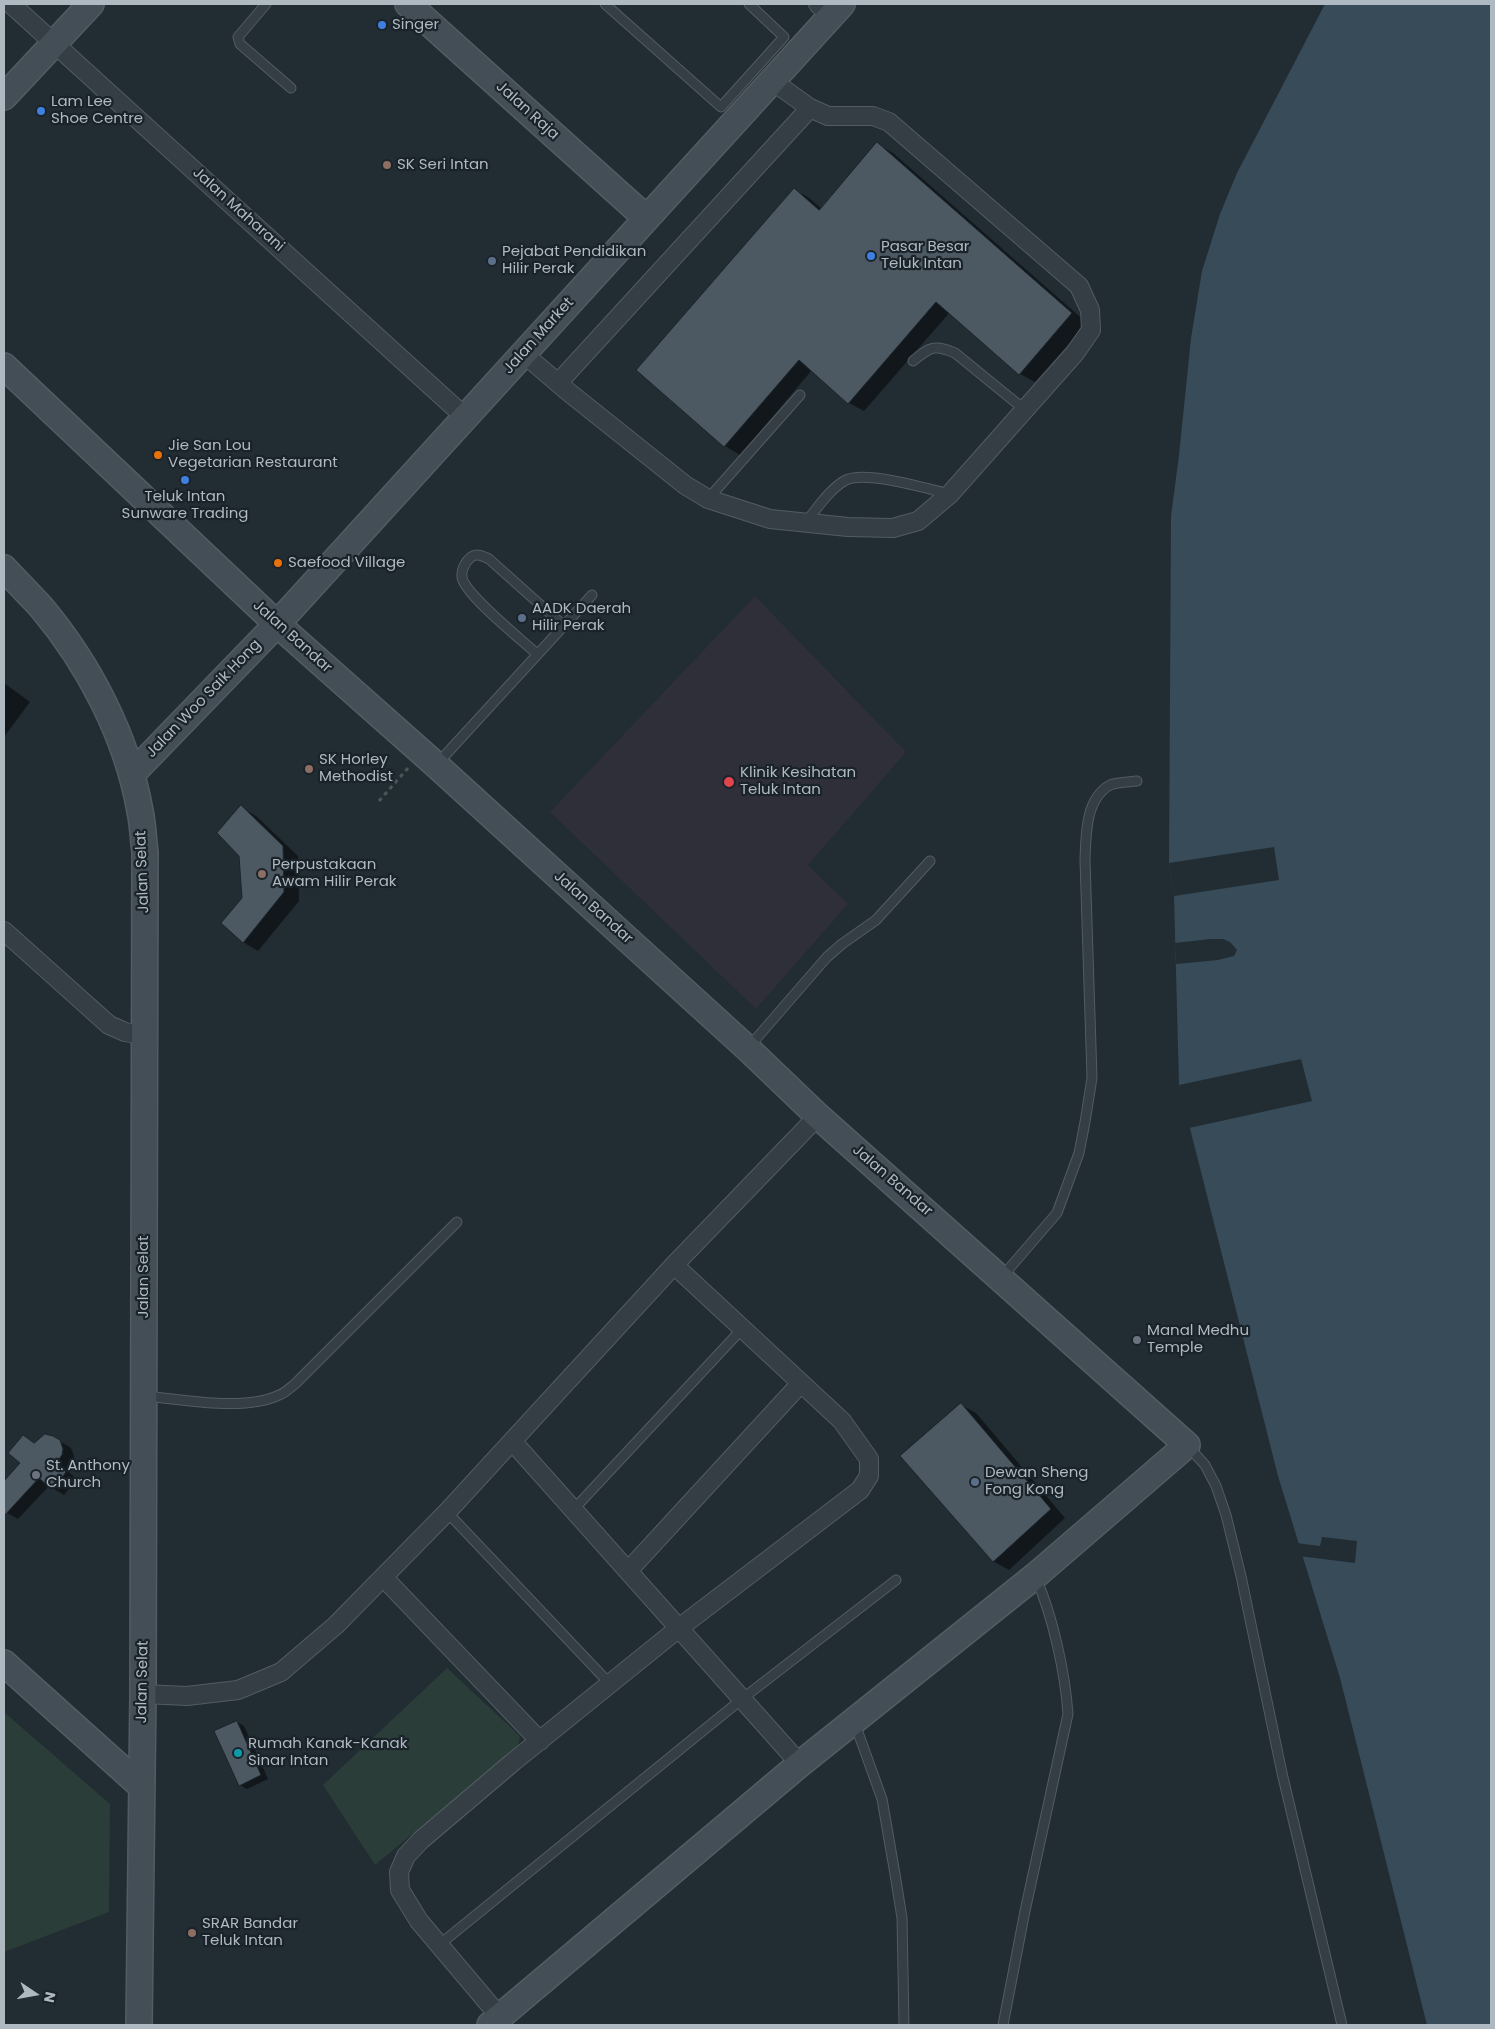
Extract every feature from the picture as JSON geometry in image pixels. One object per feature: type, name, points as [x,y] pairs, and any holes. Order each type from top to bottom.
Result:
[{"type":"street","name":"Jalan Maharani","points":[[11,4],[465,416]]},
{"type":"street","points":[[4,97],[91,4]]},
{"type":"street","name":"Jalan Raja","points":[[408,4],[646,217]]},
{"type":"street","name":"Jalan Market","points":[[277,624],[771,80],[830,8]]},
{"type":"street","points":[[524,354],[685,485],[708,500],[770,519],[848,527],[893,528],[918,521],[950,494],[1075,353],[1091,330],[1090,310],[1079,286],[889,122],[873,116],[828,116],[810,108],[771,80]]},
{"type":"street","points":[[558,383],[810,108]]},
{"type":"street","name":"Jalan Bandar","points":[[4,366],[277,624],[429,759],[748,1049],[818,1116],[1187,1445]]},
{"type":"street","name":"Jalan Selat","points":[[4,568],[41,607],[81,664],[106,709],[122,744],[132,774],[140,811],[144,852],[143,1694],[139,2025]]},
{"type":"street","name":"Jalan Woo Saik Hong","points":[[132,774],[277,624]]},
{"type":"street","points":[[4,931],[109,1026],[143,1035]]},
{"type":"street","points":[[143,1694],[187,1696],[238,1690],[281,1672],[336,1625],[448,1512],[674,1265],[818,1116]]},
{"type":"street","points":[[674,1265],[842,1420],[869,1459],[869,1476],[860,1490],[679,1628],[421,1840],[406,1856],[399,1872],[400,1890],[419,1921],[495,2021],[800,1764],[1035,1576],[1187,1445]]},
{"type":"street","points":[[628,1571],[801,1383]]},
{"type":"street","points":[[512,1441],[800,1764]]},
{"type":"street","points":[[383,1577],[540,1741]]},
{"type":"street","points":[[4,1663],[141,1786]]},
{"type":"lane","points":[[266,4],[238,37],[240,44],[291,88]]},
{"type":"lane","points":[[605,4],[721,107],[784,37],[749,4]]},
{"type":"lane","points":[[913,361],[929,348],[942,348],[955,353],[1025,410]]},
{"type":"lane","points":[[708,500],[800,394]]},
{"type":"lane","points":[[804,523],[845,480],[860,476],[878,478],[950,494]]},
{"type":"lane","points":[[537,654],[478,601],[465,586],[462,578],[462,569],[466,562],[473,556],[481,555],[489,558],[563,625]]},
{"type":"lane","points":[[429,759],[537,654],[592,594]]},
{"type":"lane","points":[[1001,1278],[1057,1213],[1079,1152],[1092,1078],[1085,860],[1087,824],[1096,796],[1111,785],[1137,781]]},
{"type":"lane","points":[[748,1049],[827,957],[876,920],[930,861]]},
{"type":"lane","points":[[144,1396],[238,1404],[264,1400],[280,1395],[295,1384],[457,1222]]},
{"type":"lane","points":[[574,1509],[742,1329]]},
{"type":"lane","points":[[1187,1445],[1206,1465],[1226,1515],[1282,1773],[1342,2025]]},
{"type":"lane","points":[[448,1512],[610,1684]]},
{"type":"lane","points":[[1003,2025],[1025,1911],[1068,1714],[1066,1688],[1047,1603],[1035,1576]]},
{"type":"lane","points":[[439,1945],[742,1699],[896,1580]]},
{"type":"lane","points":[[854,1721],[882,1799],[895,1874],[902,1918],[904,2025]]},
{"type":"path","points":[[379,801],[429,759]]},
{"type":"shaded area","name":"Klinik Kesihatan Teluk Intan","points":[[755,596],[906,752],[808,865],[848,904],[756,1009],[550,812]]},
{"type":"green space","points":[[447,1668],[520,1736],[518,1746],[375,1865],[323,1785]]},
{"type":"green space","points":[[4,1712],[110,1804],[109,1912],[4,1952]]},
{"type":"water","points":[[1325,4],[1491,4],[1491,2025],[1427,2025],[1340,1678],[1278,1476],[1179,1085],[1174,896],[1169,863],[1171,516],[1191,338],[1202,271],[1220,214],[1237,173]]},
{"type":"pier","points":[[1274,847],[1279,880],[1174,896],[1169,863]]},
{"type":"pier","points":[[1223,939],[1230,942],[1237,950],[1234,956],[1218,960],[1176,964],[1175,943]]},
{"type":"pier","points":[[1301,1059],[1312,1101],[1189,1128],[1179,1085]]},
{"type":"pier","points":[[1322,1537],[1357,1541],[1355,1563],[1299,1556],[1296,1543],[1320,1546]]},
{"type":"building","name":"Pasar Besar Teluk Intan","points":[[877,142],[1072,313],[1019,375],[936,302],[848,404],[799,360],[724,447],[636,370],[794,188],[819,210]]},
{"type":"building","name":"Perpustakaan Awam Hilir Perak","points":[[241,805],[283,846],[284,892],[243,943],[221,923],[242,898],[239,856],[217,833]]},
{"type":"building","name":"Dewan Sheng Fong Kong","points":[[961,1403],[1051,1509],[993,1562],[900,1456]]},
{"type":"building","name":"St. Anthony Church","points":[[45,1434],[60,1440],[63,1449],[62,1455],[56,1463],[66,1472],[52,1490],[39,1478],[4,1516],[4,1481],[20,1463],[8,1453],[23,1435],[34,1443]]},
{"type":"building","name":"Rumah Kanak-Kanak Sinar Intan","points":[[237,1721],[261,1775],[239,1786],[214,1731]]},
{"type":"place","name":"Singer","points":[[382,25]]},
{"type":"place","name":"Lam Lee Shoe Centre","points":[[41,111]]},
{"type":"place","name":"SK Seri Intan","points":[[387,165]]},
{"type":"place","name":"Pasar Besar Teluk Intan","points":[[871,256]]},
{"type":"place","name":"Pejabat Pendidikan Hilir Perak","points":[[492,261]]},
{"type":"place","name":"Jie San Lou Vegetarian Restaurant","points":[[158,455]]},
{"type":"place","name":"Teluk Intan Sunware Trading","points":[[185,480]]},
{"type":"place","name":"Saefood Village","points":[[278,563]]},
{"type":"place","name":"AADK Daerah Hilir Perak","points":[[522,618]]},
{"type":"place","name":"SK Horley Methodist","points":[[309,769]]},
{"type":"place","name":"Klinik Kesihatan Teluk Intan","points":[[729,782]]},
{"type":"place","name":"Perpustakaan Awam Hilir Perak","points":[[262,874]]},
{"type":"place","name":"Manal Medhu Temple","points":[[1137,1340]]},
{"type":"place","name":"St. Anthony Church","points":[[36,1475]]},
{"type":"place","name":"Dewan Sheng Fong Kong","points":[[975,1482]]},
{"type":"place","name":"Rumah Kanak-Kanak Sinar Intan","points":[[238,1753]]},
{"type":"place","name":"SRAR Bandar Teluk Intan","points":[[192,1933]]}]
